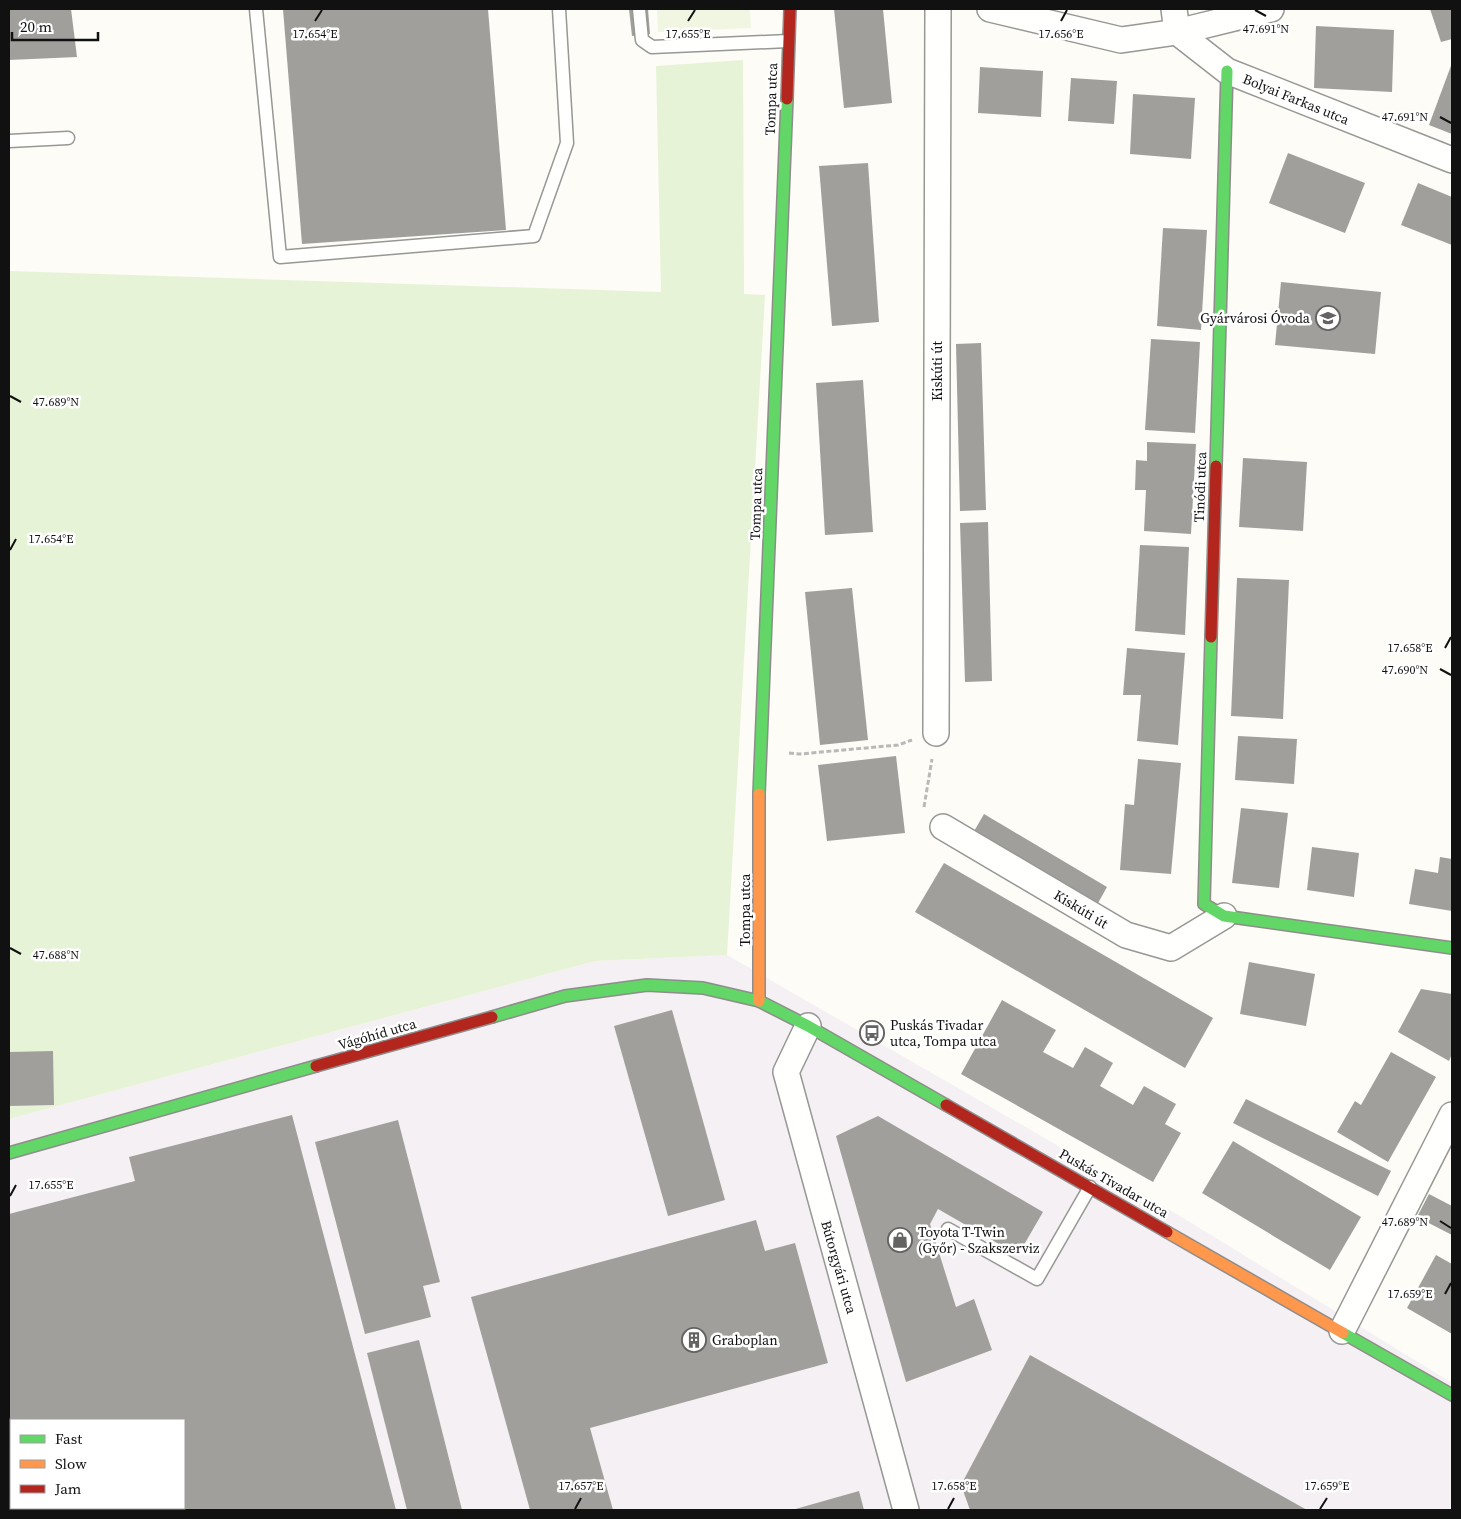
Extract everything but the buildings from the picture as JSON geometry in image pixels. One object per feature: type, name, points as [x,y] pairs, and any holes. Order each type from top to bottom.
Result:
[{"type":"street","name":"Tompa utca","points":[[759,1001],[760,752],[779,330],[790,9]]},
{"type":"street","name":"Kiskúti út","points":[[936,733],[938,9]]},
{"type":"street","points":[[990,9],[1121,40],[1175,21],[1271,9]]},
{"type":"street","name":"Bolyai Farkas utca","points":[[1175,21],[1227,71],[1452,160]]},
{"type":"street","name":"Tinódi utca","points":[[1214,910],[1227,71]]},
{"type":"street","name":"Kiskúti út","points":[[943,827],[1126,935],[1171,948],[1214,910]]},
{"type":"street","points":[[1214,910],[1452,948]]},
{"type":"street","name":"Vágóhíd utca","points":[[9,1153],[565,996],[648,985],[704,988],[759,1001]]},
{"type":"street","name":"Puskás Tivadar utca","points":[[759,1001],[808,1026],[1452,1395]]},
{"type":"street","name":"Bútorgyári utca","points":[[808,1026],[786,1072],[906,1510]]},
{"type":"street","points":[[1342,1331],[1452,1115]]},
{"type":"lane","points":[[256,9],[280,257],[534,236],[567,143],[558,9]]},
{"type":"lane","points":[[639,9],[642,40],[652,47],[788,41]]},
{"type":"lane","points":[[9,141],[68,138]]},
{"type":"lane","points":[[948,1229],[1037,1279],[1090,1187]]},
{"type":"path","points":[[760,752],[800,754],[898,745],[936,733],[923,813],[943,827]]},
{"type":"shaded area","points":[[727,955],[1180,1216],[1452,1383],[1452,1510],[9,1510],[9,1119],[595,961]]},
{"type":"green space","points":[[657,9],[750,9],[751,28],[658,32]]},
{"type":"green space","points":[[743,60],[744,294],[765,295],[727,955],[595,961],[9,1119],[9,271],[661,292],[656,66]]},
{"type":"traffic: fast","points":[[1216,466],[1227,71]]},
{"type":"traffic: fast","points":[[759,794],[787,99]]},
{"type":"traffic: fast","points":[[1211,637],[1204,904],[1224,916],[1452,948]]},
{"type":"traffic: fast","points":[[492,1017],[565,996],[647,985],[703,988],[759,1001],[808,1026],[946,1105]]},
{"type":"traffic: fast","points":[[9,1153],[316,1066]]},
{"type":"traffic: fast","points":[[1343,1333],[1452,1395]]},
{"type":"traffic: slow","points":[[759,794],[759,1001]]},
{"type":"traffic: slow","points":[[1167,1232],[1343,1333]]},
{"type":"traffic: jam","points":[[787,99],[790,9]]},
{"type":"traffic: jam","points":[[1211,637],[1216,466]]},
{"type":"traffic: jam","points":[[316,1066],[492,1017]]},
{"type":"traffic: jam","points":[[946,1105],[1167,1232]]},
{"type":"place","name":"Gyárvárosi Óvoda","points":[[1328,318]]},
{"type":"place","name":"Puskás Tivadar utca, Tompa utca","points":[[872,1033]]},
{"type":"place","name":"Toyota T-Twin (Győr) - Szakszerviz","points":[[900,1240]]},
{"type":"place","name":"Graboplan","points":[[694,1340]]}]
